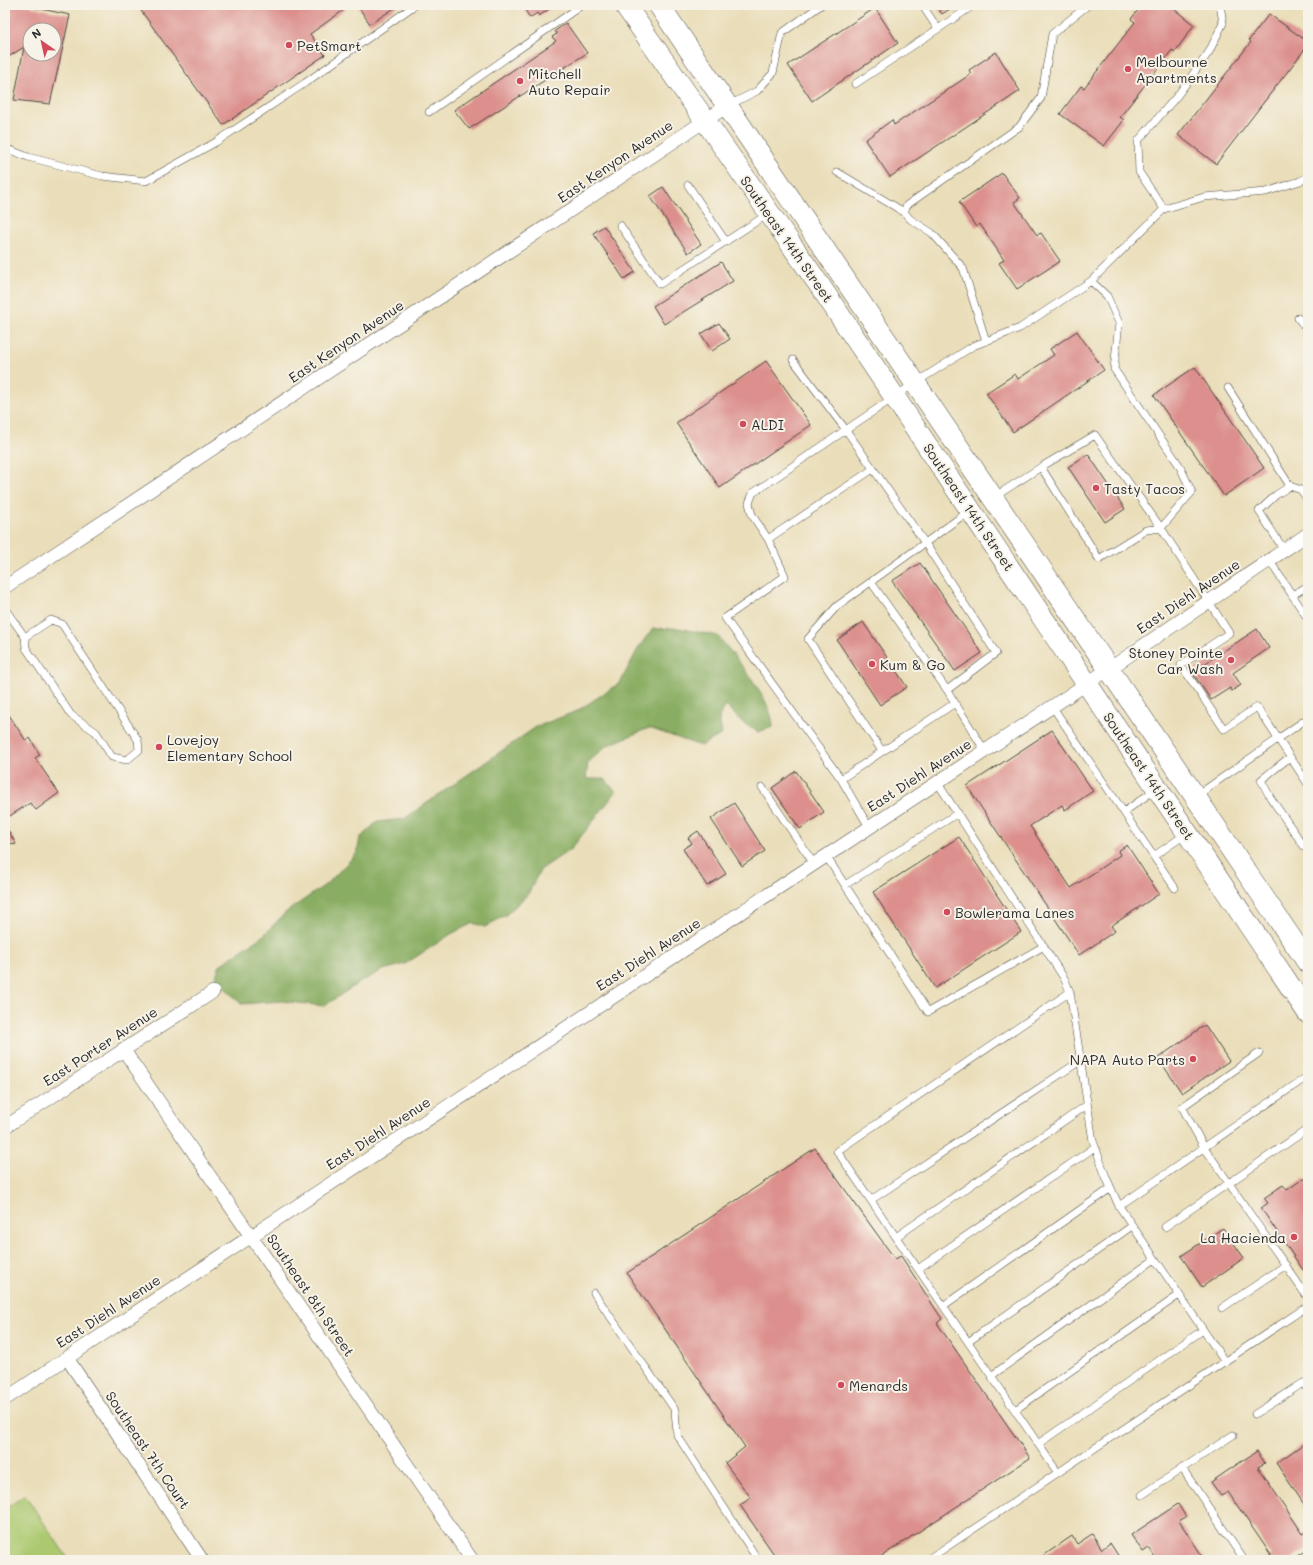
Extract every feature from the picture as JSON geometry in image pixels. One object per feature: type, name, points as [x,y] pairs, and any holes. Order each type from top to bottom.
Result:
[{"type":"main road","name":"Southeast 14th Street","points":[[625,5],[895,397],[1308,1013]]},
{"type":"main road","name":"Southeast 14th Street","points":[[659,5],[1308,963]]},
{"type":"street","name":"East Kenyon Avenue","points":[[5,587],[727,106]]},
{"type":"street","name":"East Diehl Avenue","points":[[5,1399],[1109,669],[1308,534]]},
{"type":"street","name":"East Porter Avenue","points":[[5,1127],[213,992]]},
{"type":"street","name":"Southeast 8th Street","points":[[123,1049],[472,1560]]},
{"type":"street","name":"Southeast 7th Court","points":[[67,1358],[202,1560]]},
{"type":"lane","points":[[5,148],[28,157],[102,176],[146,181],[216,142],[415,5]]},
{"type":"lane","points":[[429,112],[582,5]]},
{"type":"lane","points":[[727,106],[757,91],[773,73],[782,33],[821,5]]},
{"type":"lane","points":[[922,5],[938,29]]},
{"type":"lane","points":[[855,84],[974,5]]},
{"type":"lane","points":[[904,212],[907,205],[1020,127],[1041,98],[1052,34],[1088,5]]},
{"type":"lane","points":[[1164,209],[1139,172],[1138,141],[1178,96],[1209,52],[1223,23],[1220,5]]},
{"type":"lane","points":[[837,172],[904,212],[910,219],[932,233],[963,268],[986,342]]},
{"type":"lane","points":[[869,827],[841,779],[725,618],[786,576],[768,539],[752,514],[749,503],[753,493],[915,383],[973,346],[1020,328],[1091,281],[1164,209],[1204,197],[1266,192],[1308,177]]},
{"type":"lane","points":[[688,185],[726,242]]},
{"type":"lane","points":[[620,225],[660,284],[769,213]]},
{"type":"lane","points":[[1041,467],[1099,558],[1146,530],[1161,528],[1192,492],[1179,465],[1114,369],[1119,323],[1107,296],[1091,281]]},
{"type":"lane","points":[[1298,318],[1308,331]]},
{"type":"lane","points":[[793,360],[846,430],[926,543],[996,653],[947,690]]},
{"type":"lane","points":[[1228,388],[1290,486],[1301,490],[1308,500]]},
{"type":"lane","points":[[992,498],[1095,435],[1161,528],[1229,633],[1181,664],[1224,729],[1257,707],[1308,784]]},
{"type":"lane","points":[[768,539],[874,469]]},
{"type":"lane","points":[[1284,550],[1259,511],[1276,495],[1290,486]]},
{"type":"lane","points":[[882,751],[808,639],[837,606],[971,510]]},
{"type":"lane","points":[[1269,560],[1308,619]]},
{"type":"lane","points":[[871,582],[947,690],[985,751]]},
{"type":"lane","points":[[1292,595],[1308,586]]},
{"type":"lane","points":[[5,609],[25,637],[26,648],[71,715],[96,732],[112,757],[127,760],[139,750],[138,740],[62,624],[51,620],[25,637]]},
{"type":"lane","points":[[841,779],[955,703]]},
{"type":"lane","points":[[1052,706],[1175,888]]},
{"type":"lane","points":[[1195,796],[1308,718]]},
{"type":"lane","points":[[1290,757],[1261,780],[1270,797],[1308,852]]},
{"type":"lane","points":[[937,782],[1064,978],[1070,992],[1087,1105],[1095,1147],[1111,1188],[1119,1206],[1224,1362]]},
{"type":"lane","points":[[762,787],[814,864]]},
{"type":"lane","points":[[1124,812],[1157,788]]},
{"type":"lane","points":[[845,885],[958,814]]},
{"type":"lane","points":[[1154,856],[1187,833]]},
{"type":"lane","points":[[826,856],[928,1012],[1044,946]]},
{"type":"lane","points":[[1058,1473],[837,1151],[1070,992]]},
{"type":"lane","points":[[1259,1053],[1182,1107],[1204,1147],[1308,1298]]},
{"type":"lane","points":[[871,1200],[1080,1061]]},
{"type":"lane","points":[[1119,1206],[1308,1076]]},
{"type":"lane","points":[[896,1237],[1087,1105]]},
{"type":"lane","points":[[1165,1227],[1308,1129]]},
{"type":"lane","points":[[918,1269],[1095,1147]]},
{"type":"lane","points":[[943,1306],[1111,1188]]},
{"type":"lane","points":[[968,1342],[1132,1226]]},
{"type":"lane","points":[[991,1376],[1155,1259]]},
{"type":"lane","points":[[1222,1308],[1286,1265]]},
{"type":"lane","points":[[594,1293],[675,1410],[677,1435],[758,1560]]},
{"type":"lane","points":[[1015,1410],[1179,1295]]},
{"type":"lane","points":[[927,1560],[1308,1306]]},
{"type":"lane","points":[[1038,1444],[1203,1330]]},
{"type":"lane","points":[[1256,1414],[1303,1383],[1308,1390]]},
{"type":"lane","points":[[1142,1495],[1233,1434]]},
{"type":"lane","points":[[1182,1468],[1244,1560]]},
{"type":"green space","points":[[678,628],[718,636],[752,679],[760,692],[767,704],[773,727],[758,732],[742,722],[726,706],[719,716],[722,734],[701,746],[649,728],[606,746],[588,763],[586,779],[605,779],[616,792],[571,849],[540,870],[528,894],[507,914],[485,927],[473,923],[451,934],[405,964],[383,970],[357,984],[324,1006],[282,1001],[241,1004],[215,978],[220,965],[264,935],[285,913],[328,883],[357,853],[360,838],[377,822],[404,819],[536,727],[577,711],[620,683],[639,647],[652,629]]},
{"type":"green space","points":[[25,1495],[69,1560],[5,1560],[5,1509]]},
{"type":"building","points":[[5,5],[31,5],[32,7],[70,15],[62,51],[62,22],[22,22],[22,48],[5,59]]},
{"type":"building","points":[[137,5],[351,5],[310,34],[325,55],[223,125]]},
{"type":"building","points":[[357,5],[399,5],[370,24]]},
{"type":"building","points":[[522,5],[555,5],[539,16],[537,13],[530,18]]},
{"type":"building","points":[[935,5],[956,5],[942,14]]},
{"type":"building","name":"Melbourne Apartments","points":[[1142,5],[1169,5],[1194,25],[1175,52],[1172,50],[1120,117],[1124,120],[1104,146],[1060,114],[1081,86],[1084,88],[1135,22],[1131,19]]},
{"type":"building","points":[[875,8],[898,43],[812,101],[788,65]]},
{"type":"building","name":"Melbourne Apartments","points":[[1269,14],[1308,42],[1308,45],[1216,164],[1178,135],[1251,42],[1249,40]]},
{"type":"building","name":"Mitchell Auto Repair","points":[[566,23],[587,53],[469,129],[454,110],[556,41],[552,37],[557,34],[555,31]]},
{"type":"building","points":[[996,52],[1020,91],[890,177],[865,140],[892,120],[894,125],[971,74],[969,70]]},
{"type":"building","points":[[22,58],[22,62],[59,62],[50,104],[14,100]]},
{"type":"building","points":[[1002,173],[1020,198],[1014,202],[1037,235],[1041,233],[1060,261],[1017,289],[999,263],[1004,260],[980,224],[976,227],[959,202]]},
{"type":"building","points":[[663,187],[701,244],[688,253],[650,196]]},
{"type":"building","points":[[604,226],[635,272],[624,279],[593,233]]},
{"type":"building","points":[[721,262],[733,281],[664,324],[653,306]]},
{"type":"building","points":[[719,323],[730,339],[712,351],[701,334]]},
{"type":"building","points":[[1077,331],[1104,370],[1013,432],[986,393],[1015,374],[1018,379],[1054,355],[1050,349]]},
{"type":"building","name":"ALDI","points":[[766,361],[811,425],[720,488],[676,423]]},
{"type":"building","points":[[1195,367],[1264,468],[1224,496],[1154,395]]},
{"type":"building","name":"Tasty Tacos","points":[[1088,454],[1125,509],[1105,522],[1068,467]]},
{"type":"building","name":"Kum & Go","points":[[920,563],[982,653],[955,671],[892,581]]},
{"type":"building","name":"Kum & Go","points":[[863,622],[907,687],[880,705],[837,640]]},
{"type":"building","name":"Stoney Pointe Car Wash","points":[[1257,629],[1269,648],[1233,673],[1241,685],[1232,691],[1230,688],[1211,700],[1192,672]]},
{"type":"building","points":[[7,712],[26,741],[30,738],[40,755],[35,758],[59,793],[36,810],[30,803],[5,819],[5,713]]},
{"type":"building","points":[[1052,730],[1093,791],[1065,810],[1062,805],[1030,826],[1071,888],[1120,855],[1118,851],[1127,845],[1159,894],[1111,926],[1115,931],[1079,955],[967,786]]},
{"type":"building","points":[[796,771],[824,812],[800,829],[772,788]]},
{"type":"building","points":[[734,803],[765,851],[742,866],[711,819]]},
{"type":"building","points":[[5,825],[16,844],[14,845],[12,843],[5,848]]},
{"type":"building","points":[[698,831],[726,874],[707,886],[683,849],[692,843],[688,838]]},
{"type":"building","name":"Bowlerama Lanes","points":[[959,837],[1021,932],[935,988],[873,892]]},
{"type":"building","name":"NAPA Auto Parts","points":[[1205,1025],[1229,1061],[1182,1093],[1158,1058]]},
{"type":"building","name":"Menards","points":[[815,1148],[895,1259],[901,1256],[942,1319],[937,1323],[1030,1458],[876,1560],[778,1560],[740,1505],[751,1498],[725,1463],[745,1447],[627,1273]]},
{"type":"building","name":"La Hacienda","points":[[1304,1178],[1308,1184],[1308,1267],[1303,1270],[1261,1208],[1268,1203],[1264,1198],[1283,1185],[1287,1190]]},
{"type":"building","points":[[1223,1228],[1244,1258],[1202,1287],[1181,1256]]},
{"type":"building","points":[[1308,1441],[1308,1510],[1276,1463]]},
{"type":"building","points":[[1257,1451],[1265,1463],[1258,1467],[1303,1534],[1308,1531],[1308,1549],[1291,1560],[1266,1560],[1271,1555],[1228,1492],[1221,1496],[1211,1482]]},
{"type":"building","points":[[1178,1504],[1186,1517],[1179,1521],[1205,1560],[1157,1560],[1149,1548],[1143,1552],[1131,1535]]},
{"type":"building","points":[[1092,1534],[1102,1549],[1110,1543],[1121,1560],[1037,1560],[1072,1536],[1077,1544]]},
{"type":"place","name":"PetSmart","points":[[289,45]]},
{"type":"place","name":"Melbourne Apartments","points":[[1128,69]]},
{"type":"place","name":"Mitchell Auto Repair","points":[[520,81]]},
{"type":"place","name":"ALDI","points":[[743,424]]},
{"type":"place","name":"Tasty Tacos","points":[[1096,488]]},
{"type":"place","name":"Stoney Pointe Car Wash","points":[[1231,660]]},
{"type":"place","name":"Kum & Go","points":[[872,664]]},
{"type":"place","name":"Lovejoy Elementary School","points":[[159,747]]},
{"type":"place","name":"Bowlerama Lanes","points":[[947,912]]},
{"type":"place","name":"NAPA Auto Parts","points":[[1193,1059]]},
{"type":"place","name":"La Hacienda","points":[[1294,1237]]},
{"type":"place","name":"Menards","points":[[841,1385]]}]
